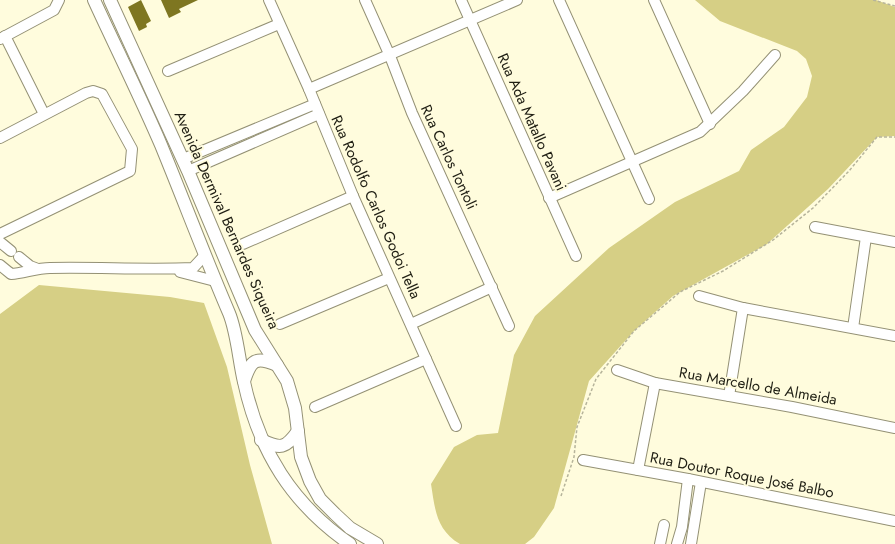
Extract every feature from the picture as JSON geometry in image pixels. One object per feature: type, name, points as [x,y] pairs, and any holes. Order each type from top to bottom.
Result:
[{"type":"main road","name":"Avenida Dermival Bernardes Siqueira","points":[[94,0],[160,144],[230,315],[244,383],[261,440],[289,486],[307,507],[333,532],[350,544]]},
{"type":"main road","name":"Avenida Dermival Bernardes Siqueira","points":[[110,0],[183,159],[254,330],[287,381],[295,408],[301,457],[310,480],[320,499],[350,528],[377,544]]},
{"type":"main road","points":[[244,383],[249,366],[254,362],[265,360],[277,364]]},
{"type":"main road","points":[[261,440],[276,447],[282,447],[288,443],[298,431]]},
{"type":"street","points":[[44,114],[3,38],[54,10],[59,0]]},
{"type":"street","name":"Rua Rodolfo Carlos Godoi Tella","points":[[269,0],[309,89],[353,196],[456,426]]},
{"type":"street","name":"Rua Carlos Tontoli","points":[[365,0],[390,56],[412,113],[509,326]]},
{"type":"street","name":"Rua Ada Matallo Pavani","points":[[461,0],[576,256]]},
{"type":"street","points":[[309,89],[470,22],[517,0]]},
{"type":"street","points":[[559,0],[649,199]]},
{"type":"street","points":[[654,0],[710,124]]},
{"type":"street","points":[[168,71],[279,24]]},
{"type":"street","points":[[549,198],[632,160],[700,132],[710,124],[776,55]]},
{"type":"street","points":[[0,138],[44,114],[92,91],[102,94],[132,149],[130,171],[0,234]]},
{"type":"street","points":[[183,159],[315,104]]},
{"type":"street","points":[[188,171],[319,114]]},
{"type":"street","points":[[243,244],[353,196]]},
{"type":"street","points":[[815,227],[895,242]]},
{"type":"street","points":[[853,328],[866,237]]},
{"type":"street","points":[[0,242],[30,266],[38,269]]},
{"type":"street","points":[[0,265],[11,274],[38,269],[123,267],[168,269],[193,268],[205,255]]},
{"type":"street","points":[[168,269],[215,281]]},
{"type":"street","points":[[280,324],[389,278]]},
{"type":"street","points":[[411,324],[492,287]]},
{"type":"street","points":[[698,296],[743,308],[895,336]]},
{"type":"street","points":[[729,396],[743,308]]},
{"type":"street","points":[[315,407],[426,359]]},
{"type":"street","name":"Rua Marcello de Almeida","points":[[617,370],[654,383],[895,428]]},
{"type":"street","points":[[638,470],[654,383]]},
{"type":"street","name":"Rua Doutor Roque José Balbo","points":[[583,460],[688,479],[895,521]]},
{"type":"street","points":[[677,544],[682,527],[688,479]]},
{"type":"street","points":[[690,544],[701,482]]},
{"type":"street","points":[[660,544],[664,525]]},
{"type":"path","points":[[873,0],[895,6]]},
{"type":"shaded area","points":[[695,0],[876,0],[895,7],[895,136],[877,137],[828,189],[767,244],[673,296],[634,331],[589,381],[554,508],[534,537],[525,544],[460,544],[446,532],[441,525],[436,510],[431,484],[454,447],[477,435],[498,433],[514,355],[535,316],[609,248],[675,202],[739,171],[751,150],[784,127],[807,97],[812,76],[806,59],[797,51],[720,21]]},
{"type":"shaded area","points":[[39,285],[170,297],[204,303],[227,367],[250,465],[272,544],[0,544],[0,314]]},
{"type":"building","points":[[141,0],[151,21],[146,24],[147,27],[139,31],[128,7]]},
{"type":"building","points":[[161,0],[198,0],[179,9],[181,12],[169,18]]}]
